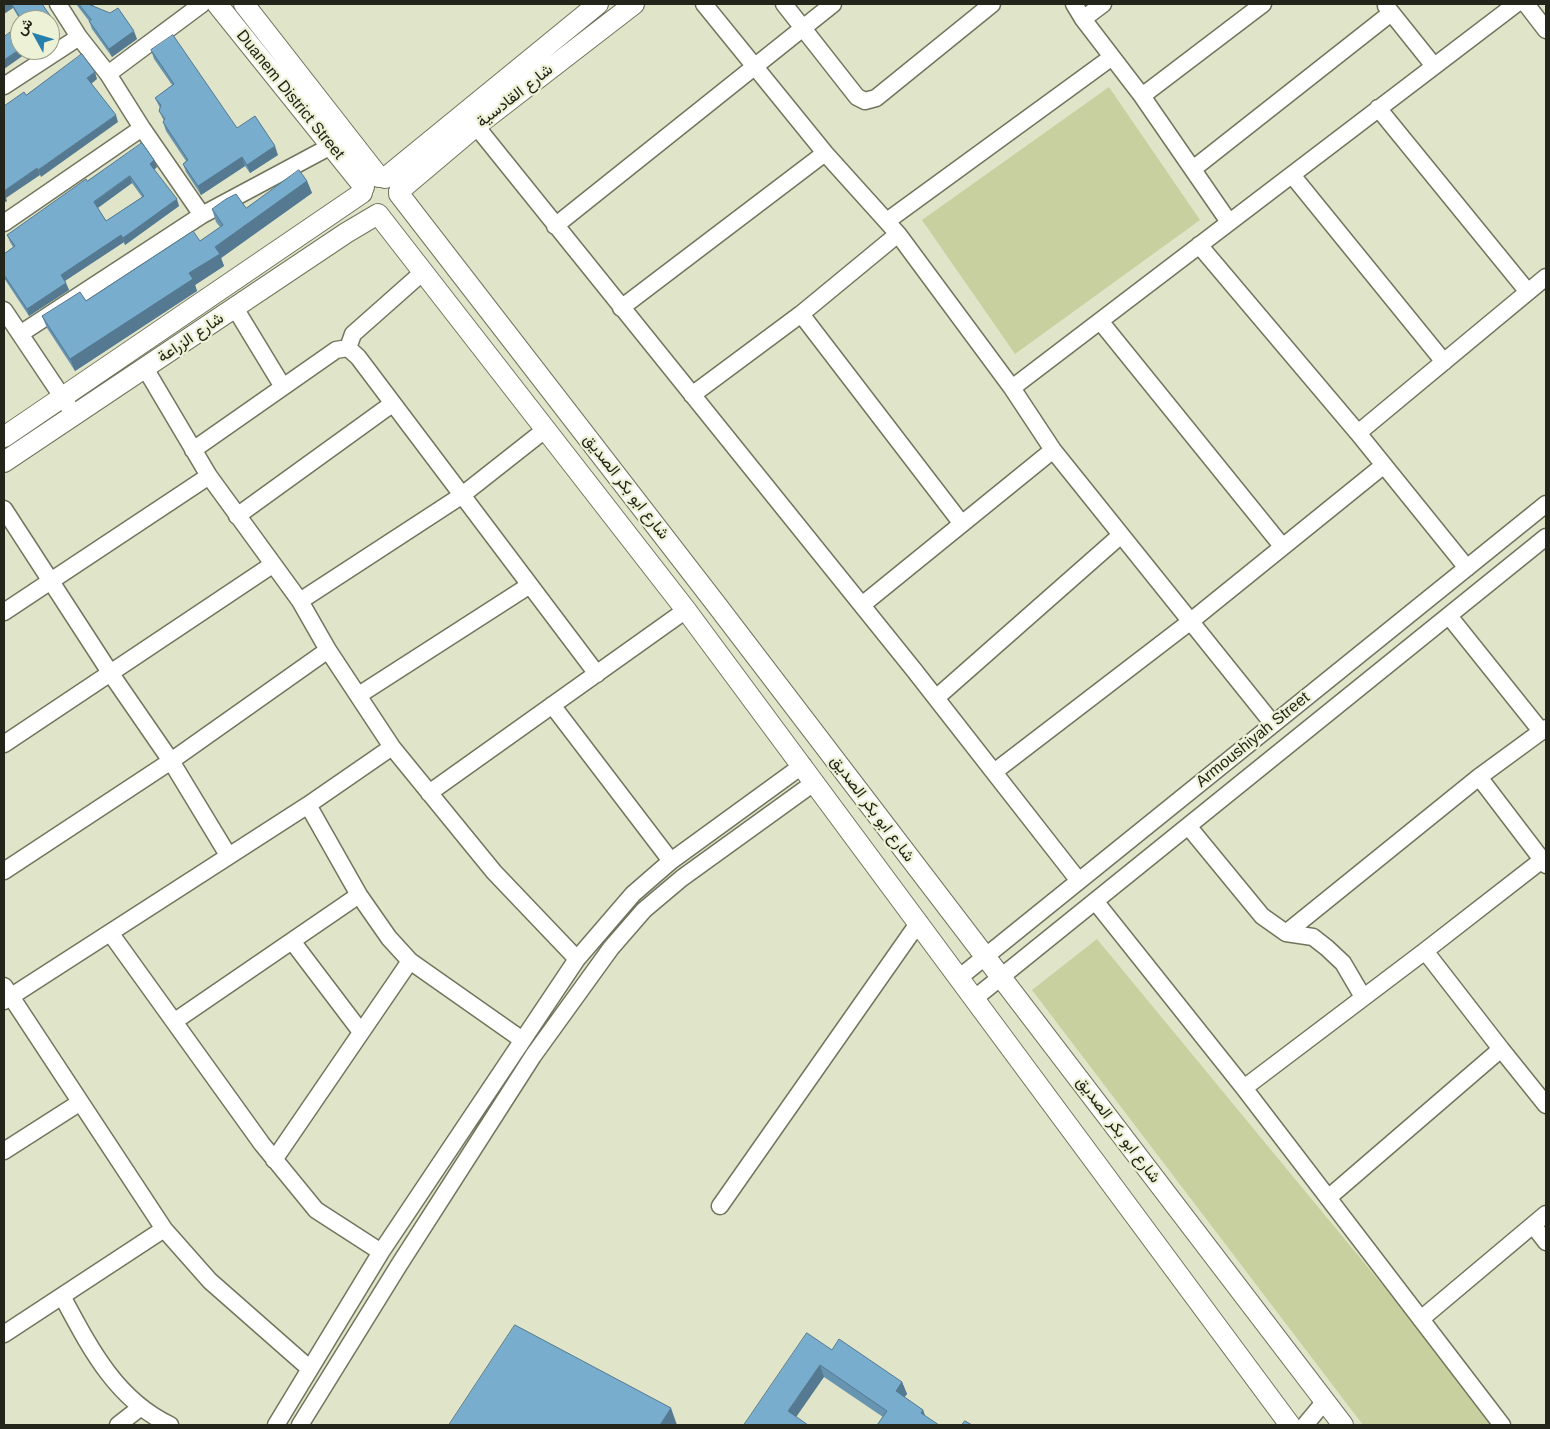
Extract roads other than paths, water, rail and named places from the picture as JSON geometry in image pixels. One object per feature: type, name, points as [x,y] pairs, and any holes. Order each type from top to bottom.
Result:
[{"type":"main road","name":"Duanem District Street","points":[[217,4],[331,146],[381,187]]},
{"type":"main road","name":"Duanem District Street","points":[[244,4],[381,187]]},
{"type":"main road","name":"شارع القادسية","points":[[381,187],[598,4]]},
{"type":"main road","name":"شارع القادسية","points":[[381,187],[476,126],[634,4]]},
{"type":"main road","name":"شارع الزراعة","points":[[4,436],[381,187],[394,208],[384,214],[378,214],[346,233],[4,462]]},
{"type":"main road","name":"شارع ابو بكر الصديق","points":[[1290,1425],[803,765],[686,610],[378,214],[368,209],[362,199],[381,187],[985,956],[1343,1425]]},
{"type":"street","points":[[58,4],[79,37],[108,74],[142,128],[202,215]]},
{"type":"street","points":[[108,74],[202,4]]},
{"type":"street","points":[[704,4],[753,67],[825,153],[898,234],[1012,388],[1053,450],[1274,724]]},
{"type":"street","points":[[784,4],[857,97],[866,101],[876,98],[992,4]]},
{"type":"street","points":[[555,226],[833,4]]},
{"type":"street","points":[[1074,4],[1083,19],[1142,96],[1229,222]]},
{"type":"street","points":[[1083,19],[1103,4]]},
{"type":"street","points":[[1142,96],[1263,4]]},
{"type":"street","points":[[1012,388],[1516,4]]},
{"type":"street","points":[[1526,4],[1546,30]]},
{"type":"street","points":[[1193,169],[1388,8],[1434,66]]},
{"type":"street","points":[[4,86],[79,37]]},
{"type":"street","points":[[886,221],[1112,57]]},
{"type":"street","points":[[1378,108],[1528,292]]},
{"type":"street","points":[[476,126],[862,605],[1079,881]]},
{"type":"street","points":[[4,223],[142,128]]},
{"type":"street","points":[[20,334],[202,215],[331,146]]},
{"type":"street","points":[[621,308],[825,153]]},
{"type":"street","points":[[1292,175],[1444,362]]},
{"type":"street","points":[[692,396],[801,314],[898,234]]},
{"type":"street","points":[[1198,245],[1358,433],[1467,568]]},
{"type":"street","points":[[348,348],[353,334],[423,272]]},
{"type":"street","points":[[1358,433],[1546,277]]},
{"type":"street","points":[[235,308],[283,387]]},
{"type":"street","points":[[4,310],[75,415]]},
{"type":"street","points":[[801,314],[962,524]]},
{"type":"street","points":[[1100,320],[1282,546]]},
{"type":"street","points":[[193,450],[336,350],[348,348]]},
{"type":"street","points":[[348,348],[358,357],[596,674]]},
{"type":"street","points":[[145,368],[209,476],[300,602],[328,650],[392,747],[494,872],[577,958]]},
{"type":"street","points":[[237,516],[392,404]]},
{"type":"street","points":[[300,602],[461,496],[546,430]]},
{"type":"street","points":[[862,605],[1053,450]]},
{"type":"street","points":[[994,772],[1191,622],[1282,546],[1384,465]]},
{"type":"street","points":[[4,612],[209,476]]},
{"type":"street","name":"Armoushiyah Street","points":[[960,977],[1546,504]]},
{"type":"street","points":[[4,509],[111,674],[171,761],[228,855]]},
{"type":"street","points":[[936,698],[1121,535]]},
{"type":"street","name":"Armoushiyah Street","points":[[975,998],[1546,537]]},
{"type":"street","points":[[4,744],[272,565]]},
{"type":"street","points":[[359,695],[530,585]]},
{"type":"street","points":[[429,793],[686,610]]},
{"type":"street","points":[[1286,934],[1479,778],[1544,729],[1449,616]]},
{"type":"street","points":[[1398,624],[1413,644]]},
{"type":"street","points":[[4,871],[171,761],[328,650]]},
{"type":"street","points":[[552,705],[670,861]]},
{"type":"street","points":[[310,1369],[210,1281],[164,1229],[6,995],[111,934],[228,855],[308,805],[392,747]]},
{"type":"street","points":[[276,1425],[381,1252],[521,1039],[577,958],[632,894],[670,861],[803,765]]},
{"type":"street","points":[[1244,1088],[1544,862],[1479,778]]},
{"type":"street","points":[[300,1425],[399,1265],[528,1064],[589,975],[644,910],[682,878],[815,782]]},
{"type":"street","points":[[308,805],[359,895],[389,938],[410,961],[521,1039]]},
{"type":"street","points":[[1188,826],[1262,916],[1286,934],[1313,937],[1327,948],[1343,964],[1364,997]]},
{"type":"street","points":[[175,1022],[359,895]]},
{"type":"street","points":[[1095,901],[1244,1088],[1502,1425]]},
{"type":"street","points":[[720,1206],[919,922]]},
{"type":"street","points":[[111,934],[274,1160],[316,1210],[381,1252]]},
{"type":"street","points":[[292,942],[362,1032]]},
{"type":"street","points":[[1425,952],[1546,1105]]},
{"type":"street","points":[[274,1160],[410,961]]},
{"type":"street","points":[[1328,1198],[1501,1050]]},
{"type":"street","points":[[4,1151],[79,1103]]},
{"type":"street","points":[[1421,1318],[1546,1214]]},
{"type":"street","points":[[1533,1225],[1546,1242]]},
{"type":"street","points":[[4,1334],[164,1229]]},
{"type":"street","points":[[62,1296],[104,1371],[141,1407],[170,1425]]},
{"type":"street","points":[[1305,1425],[1325,1401]]},
{"type":"street","points":[[118,1425],[141,1407]]},
{"type":"street","points":[[128,1425],[141,1407]]}]
